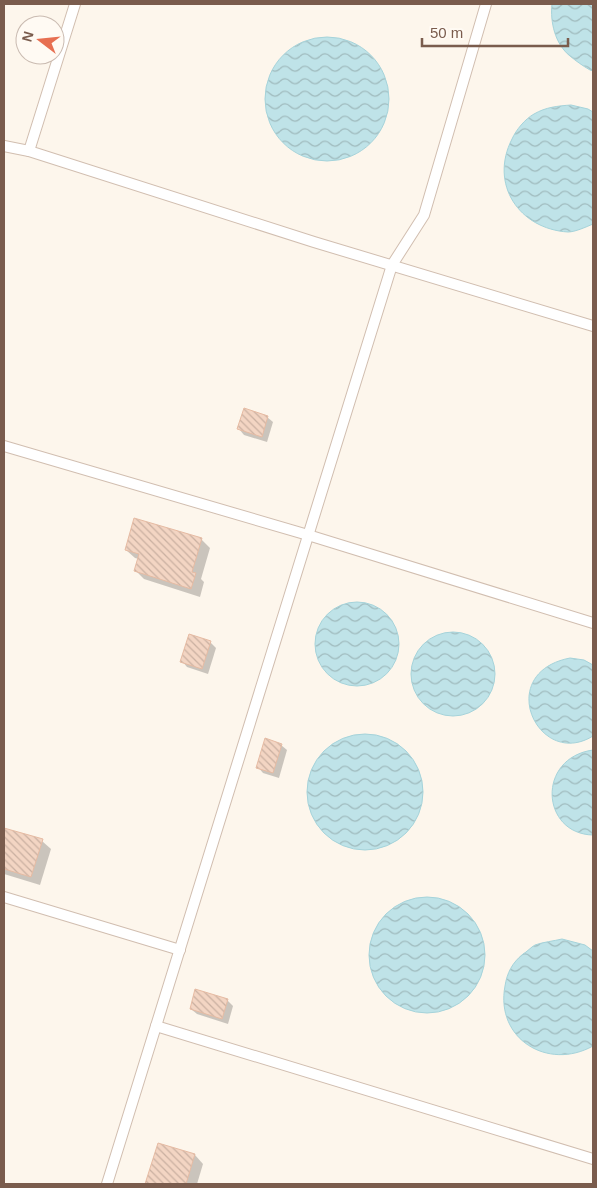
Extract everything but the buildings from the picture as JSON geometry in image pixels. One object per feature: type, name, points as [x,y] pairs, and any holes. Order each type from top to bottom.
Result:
[{"type":"lane","points":[[29,151],[75,4]]},
{"type":"lane","points":[[107,1184],[392,265],[424,215],[486,4]]},
{"type":"lane","points":[[4,146],[29,151],[593,326]]},
{"type":"lane","points":[[4,446],[308,535],[593,623]]},
{"type":"lane","points":[[4,897],[180,950]]},
{"type":"lane","points":[[156,1026],[593,1158]]},
{"type":"water","points":[[552,4],[593,4],[593,71],[572,58],[557,39],[552,18]]},
{"type":"water","points":[[327,37],[351,41],[371,55],[385,75],[389,99],[385,123],[371,143],[351,157],[327,161],[303,157],[283,143],[269,123],[265,99],[269,75],[283,55],[303,41]]},
{"type":"water","points":[[571,105],[593,112],[593,224],[568,232],[551,229],[535,223],[523,213],[513,201],[507,187],[504,172],[506,156],[512,139],[524,122],[543,110]]},
{"type":"water","points":[[357,602],[373,605],[387,614],[396,628],[399,644],[396,660],[387,674],[373,683],[357,686],[341,683],[327,674],[318,660],[315,644],[318,628],[327,614],[341,605]]},
{"type":"water","points":[[453,632],[469,635],[483,644],[492,658],[495,674],[492,690],[483,704],[469,713],[453,716],[437,713],[423,704],[414,690],[411,674],[414,658],[423,644],[437,635]]},
{"type":"water","points":[[570,658],[584,660],[593,665],[593,736],[573,743],[555,740],[541,730],[532,715],[529,698],[533,681],[547,667]]},
{"type":"water","points":[[365,734],[387,739],[406,751],[418,770],[423,792],[418,814],[406,833],[387,845],[365,850],[343,845],[324,833],[312,814],[307,792],[312,770],[324,751],[343,739]]},
{"type":"water","points":[[593,750],[593,835],[576,831],[563,822],[555,810],[552,795],[554,780],[562,767],[575,756]]},
{"type":"water","points":[[427,897],[449,902],[468,914],[480,933],[485,955],[480,977],[468,996],[449,1008],[427,1013],[405,1008],[386,996],[374,977],[369,955],[374,933],[386,914],[405,902]]},
{"type":"water","points":[[562,939],[585,945],[593,951],[593,1046],[576,1053],[559,1055],[543,1052],[528,1045],[517,1035],[508,1021],[504,1005],[506,981],[516,961],[535,945]]}]
